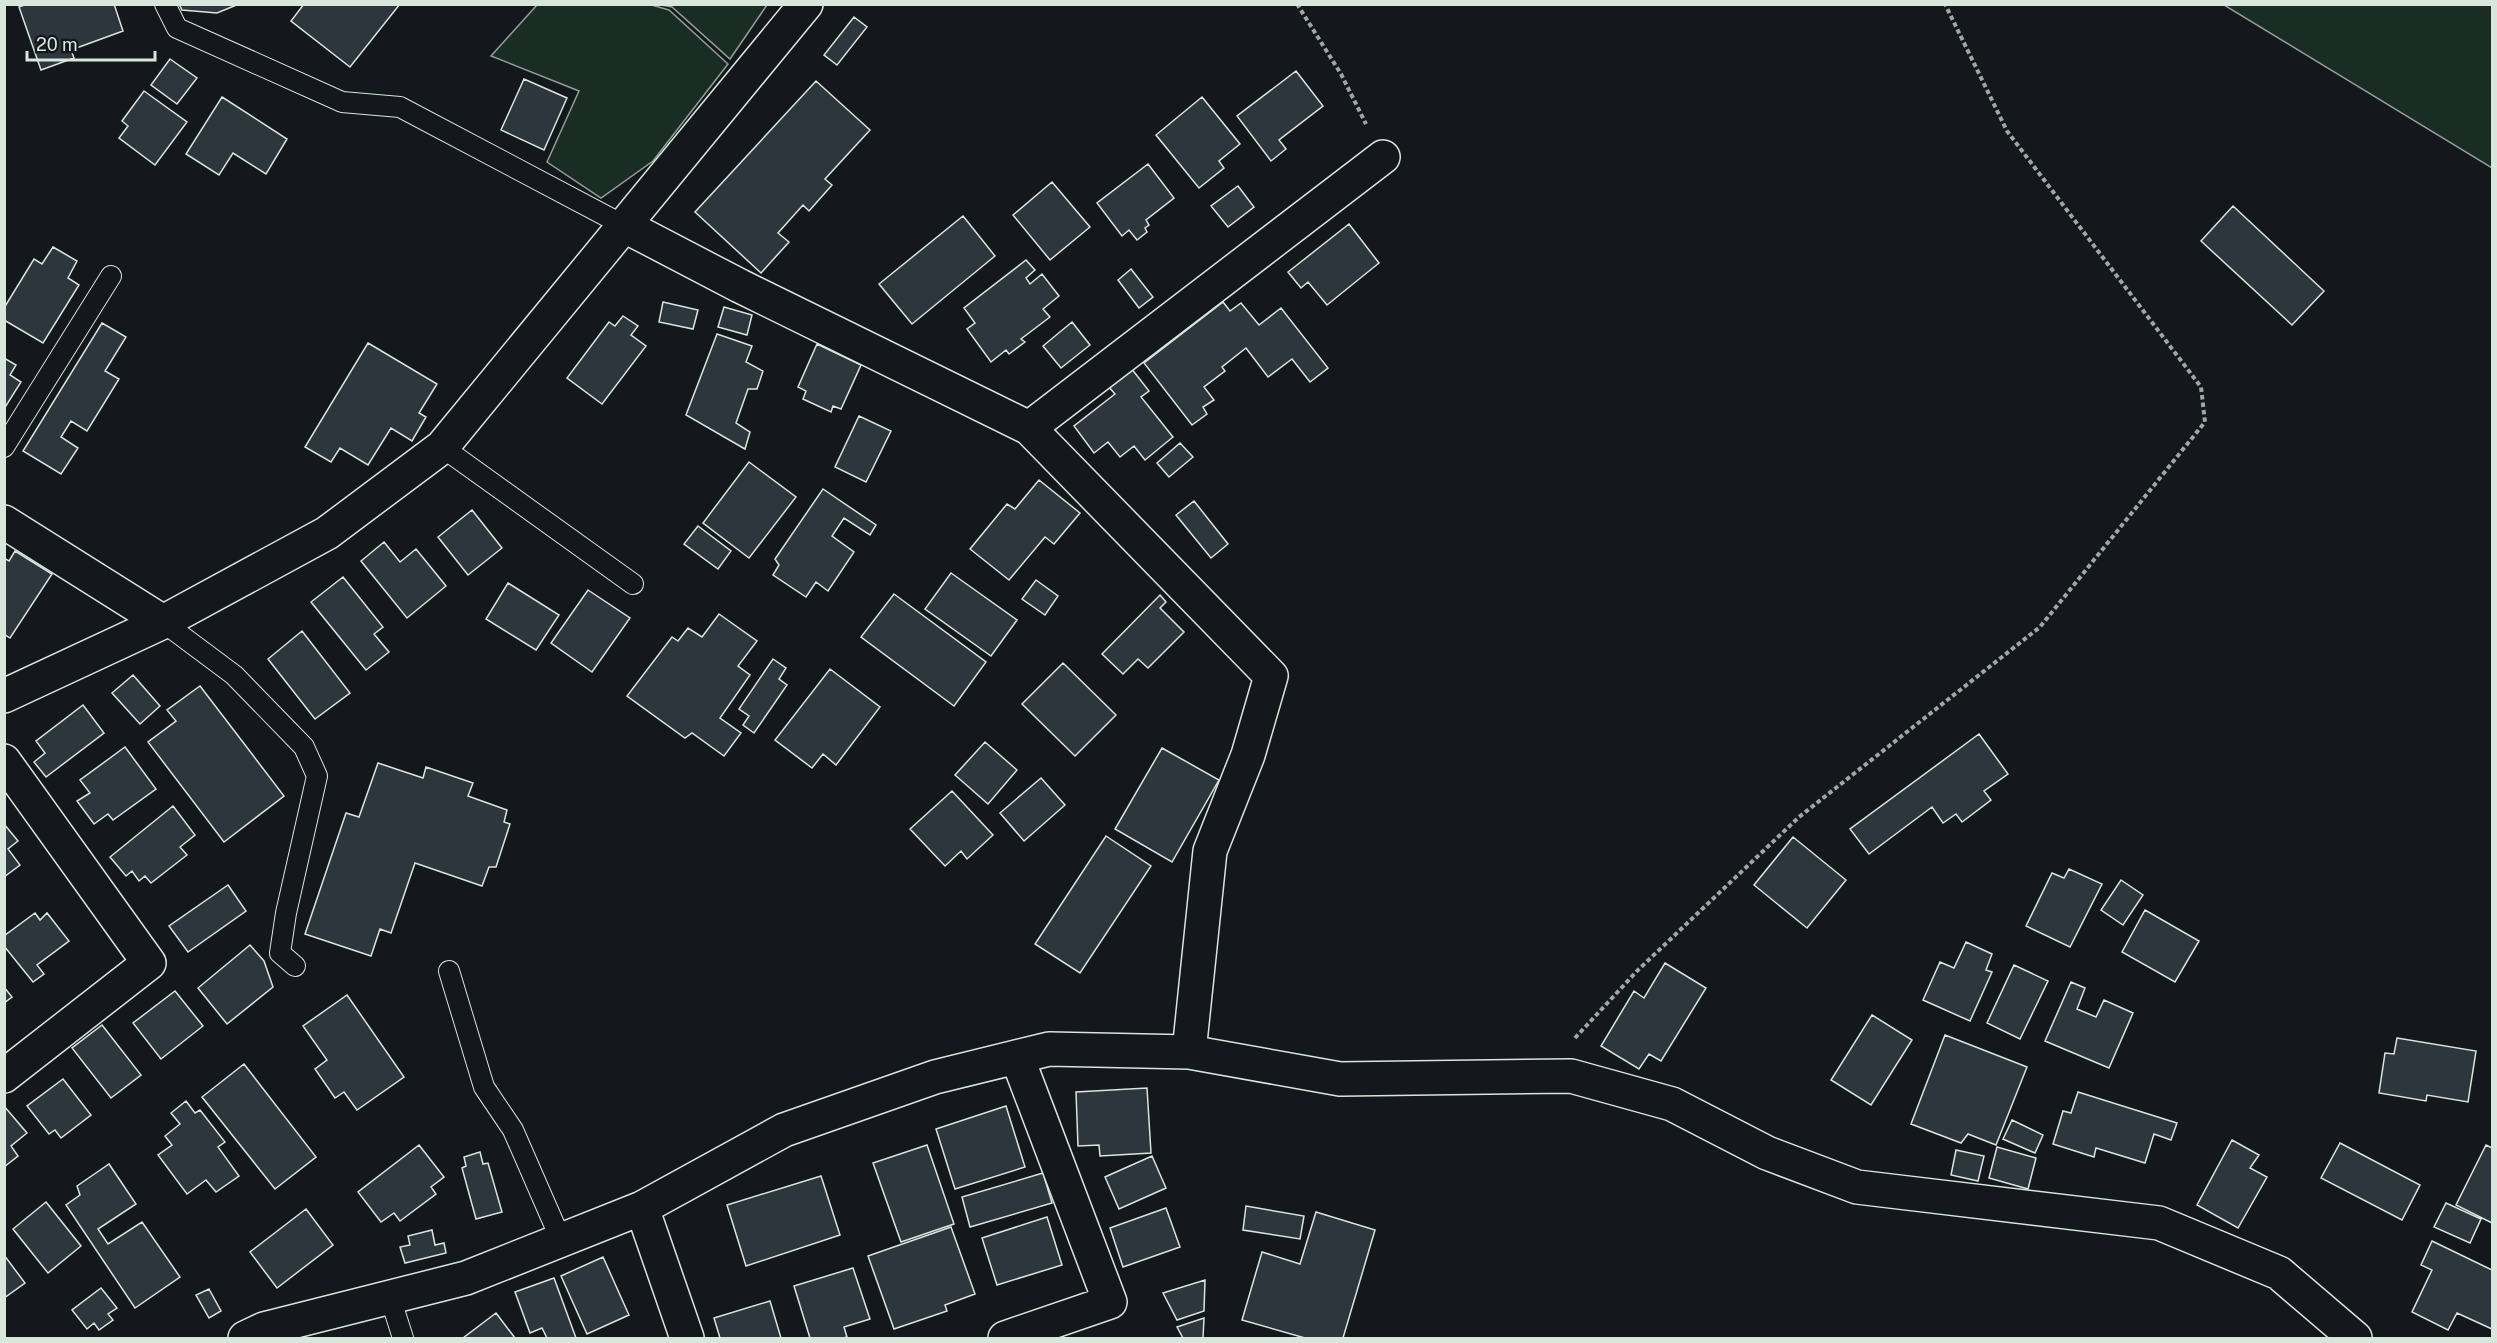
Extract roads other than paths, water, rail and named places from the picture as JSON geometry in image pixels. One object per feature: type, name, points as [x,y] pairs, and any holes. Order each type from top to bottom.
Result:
[{"type":"street","points":[[4,696],[163,622],[327,533],[442,447],[626,226],[806,4]]},
{"type":"street","points":[[1029,428],[1383,158]]},
{"type":"street","points":[[626,226],[740,286],[1029,428],[1271,676],[1248,755],[1210,851],[1189,1052]]},
{"type":"street","points":[[4,522],[163,622]]},
{"type":"street","points":[[4,761],[149,963],[4,1076]]},
{"type":"street","points":[[245,1338],[264,1329],[466,1278],[642,1208],[784,1130],[935,1077],[1049,1049],[1189,1052],[1340,1079],[1571,1076],[1672,1104],[1767,1153],[1857,1187],[2159,1223],[2279,1274],[2355,1338]]},
{"type":"street","points":[[1005,1338],[1110,1302],[1017,1057]]},
{"type":"street","points":[[642,1208],[687,1338]]},
{"type":"street","points":[[2298,1290],[2318,1338]]},
{"type":"lane","points":[[165,4],[177,27],[342,102],[400,107],[626,226]]},
{"type":"lane","points":[[4,447],[111,276]]},
{"type":"lane","points":[[442,447],[633,584]]},
{"type":"lane","points":[[163,622],[234,675],[304,747],[316,776],[286,913],[280,953],[295,966]]},
{"type":"lane","points":[[448,971],[484,1087],[513,1130],[561,1240]]},
{"type":"lane","points":[[390,1297],[404,1338]]}]
